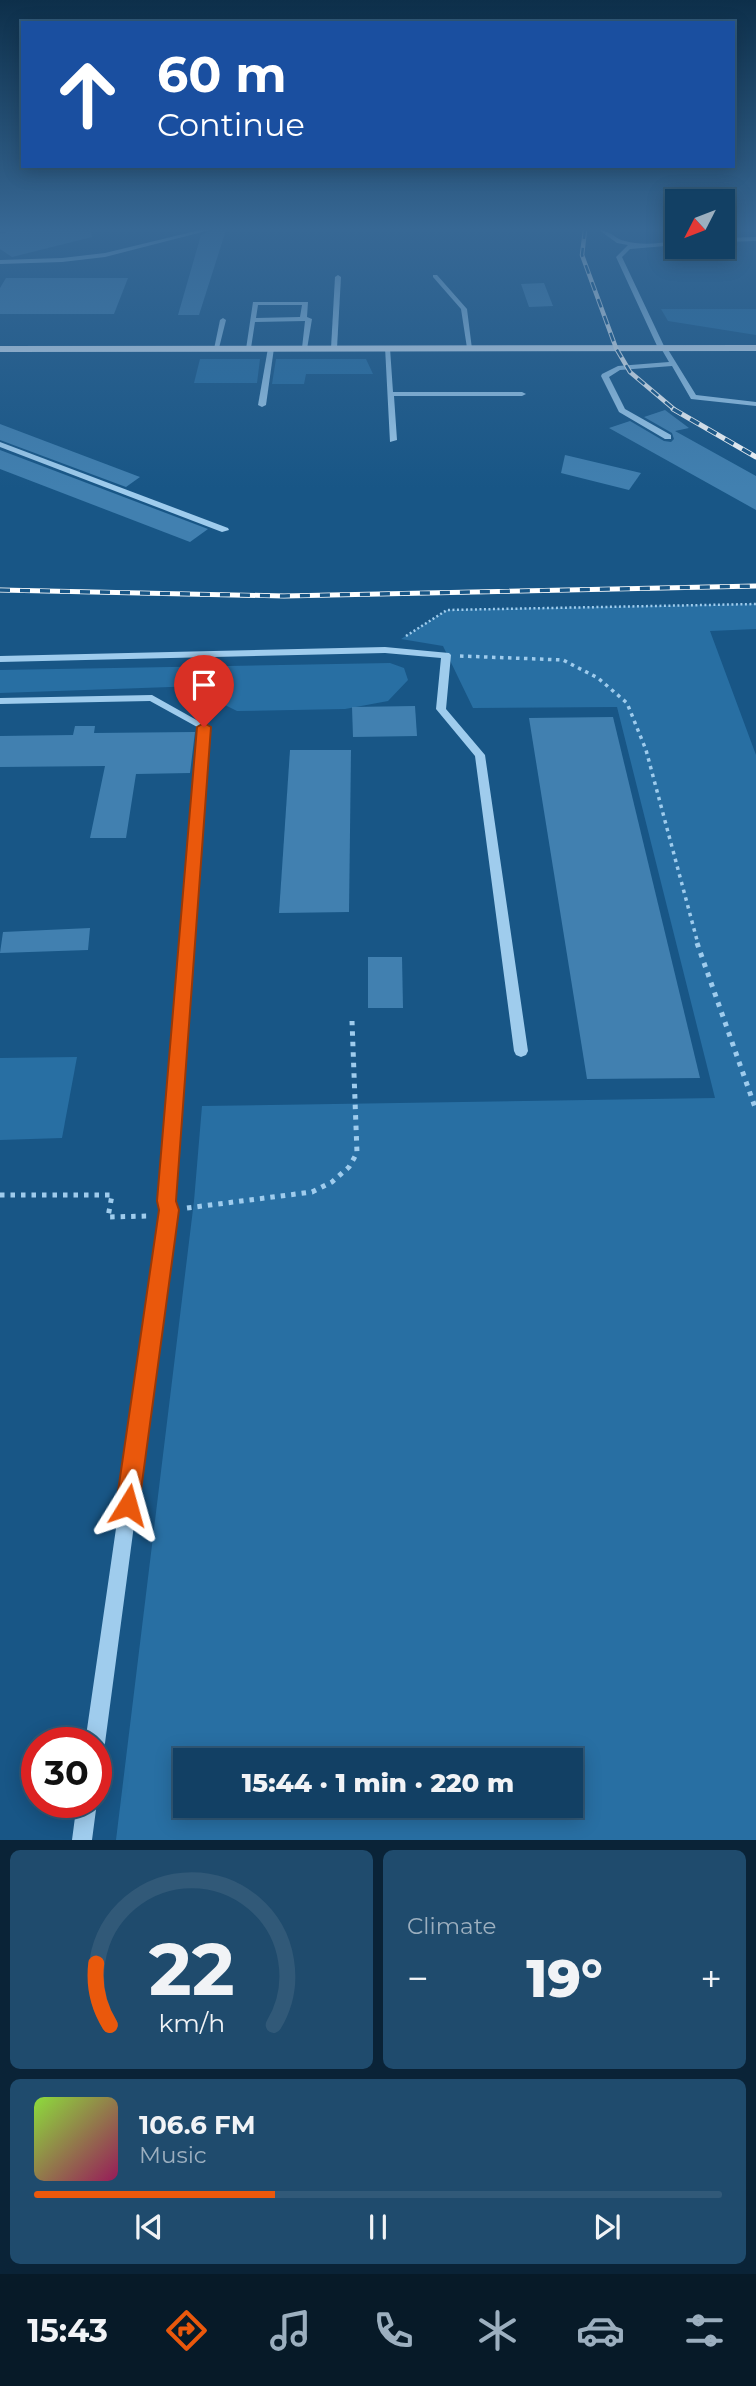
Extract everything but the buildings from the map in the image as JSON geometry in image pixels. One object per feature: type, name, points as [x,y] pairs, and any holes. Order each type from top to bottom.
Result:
[{"type":"main road","points":[[0,349],[756,348]]},
{"type":"street","points":[[248,348],[253,316]]},
{"type":"street","points":[[303,320],[304,316]]},
{"type":"street","points":[[334,348],[336,316]]},
{"type":"street","points":[[465,316],[470,348]]},
{"type":"street","points":[[648,316],[663,348],[694,397],[756,404]]},
{"type":"street","points":[[252,320],[309,319],[305,348]]},
{"type":"street","points":[[216,348],[223,320]]},
{"type":"street","points":[[262,405],[271,348]]},
{"type":"street","points":[[387,348],[393,440]]},
{"type":"street","points":[[668,437],[622,410],[605,376],[618,368],[674,365]]},
{"type":"street","points":[[390,394],[522,394]]},
{"type":"street","points":[[0,444],[225,530]]},
{"type":"street","points":[[0,659],[385,650],[446,655],[441,709],[480,755],[521,1051]]},
{"type":"street","points":[[0,701],[152,698],[204,727],[168,1213],[97,1727]]},
{"type":"street","points":[[82,1840],[85,1818]]},
{"type":"path","points":[[385,650],[447,610],[756,604]]},
{"type":"path","points":[[446,655],[563,660],[598,678],[628,703],[646,750],[703,965],[756,1110]]},
{"type":"path","points":[[0,1195],[112,1195],[108,1217],[168,1213],[312,1192],[331,1182],[349,1167],[357,1153],[352,1021]]},
{"type":"shaded area","points":[[665,316],[756,316],[756,335],[668,321]]},
{"type":"shaded area","points":[[200,359],[260,359],[257,383],[194,383]]},
{"type":"shaded area","points":[[276,359],[366,359],[373,374],[306,374],[304,384],[272,384]]},
{"type":"shaded area","points":[[756,604],[756,629],[710,631],[756,755],[756,1840],[116,1840],[194,1201],[202,1106],[715,1098],[617,707],[473,708],[443,646],[401,639],[447,610]]},
{"type":"shaded area","points":[[390,663],[404,668],[408,680],[388,701],[345,709],[237,711],[221,703],[199,686],[0,693],[0,670]]},
{"type":"shaded area","points":[[77,1057],[62,1138],[0,1140],[0,1058]]},
{"type":"railway","points":[[604,316],[616,348],[630,372],[675,410]]},
{"type":"railway","points":[[673,409],[756,457]]},
{"type":"railway","points":[[0,590],[284,596],[756,586]]},
{"type":"route","points":[[128,1505],[169,1210],[167,1201],[204,727]]}]
